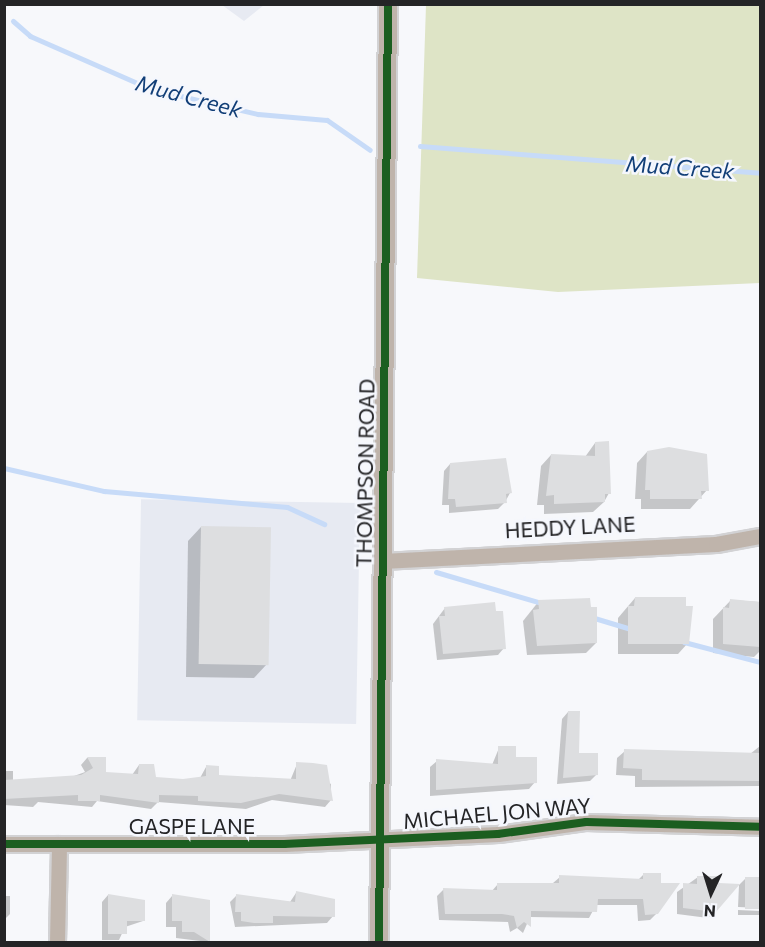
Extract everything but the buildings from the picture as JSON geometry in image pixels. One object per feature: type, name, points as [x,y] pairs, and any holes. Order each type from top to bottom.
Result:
[{"type":"street","name":"THOMPSON ROAD","points":[[379,942],[388,4]]},
{"type":"street","name":"HEDDY LANE","points":[[382,561],[716,544],[760,536]]},
{"type":"street","name":"MICHAEL JON WAY","points":[[380,840],[498,834],[586,822],[760,827]]},
{"type":"street","name":"GASPE LANE","points":[[4,844],[380,840]]},
{"type":"street","points":[[57,942],[59,844]]},
{"type":"shaded area","points":[[222,5],[264,5],[244,21]]},
{"type":"shaded area","points":[[141,499],[360,503],[356,724],[137,720]]},
{"type":"green space","points":[[426,5],[760,5],[760,283],[558,292],[417,278]]},
{"type":"waterway","name":"Mud Creek","points":[[13,21],[30,36],[151,89],[258,114],[327,120],[370,150]]},
{"type":"waterway","name":"Mud Creek","points":[[420,146],[760,173]]},
{"type":"waterway","points":[[4,468],[104,491],[287,507],[324,524]]},
{"type":"waterway","points":[[436,572],[545,604]]},
{"type":"waterway","points":[[591,617],[634,630]]},
{"type":"waterway","points":[[684,642],[760,662]]},
{"type":"cycle path","points":[[379,942],[388,4]]},
{"type":"cycle path","points":[[4,844],[284,844],[498,834],[586,822],[760,827]]}]
